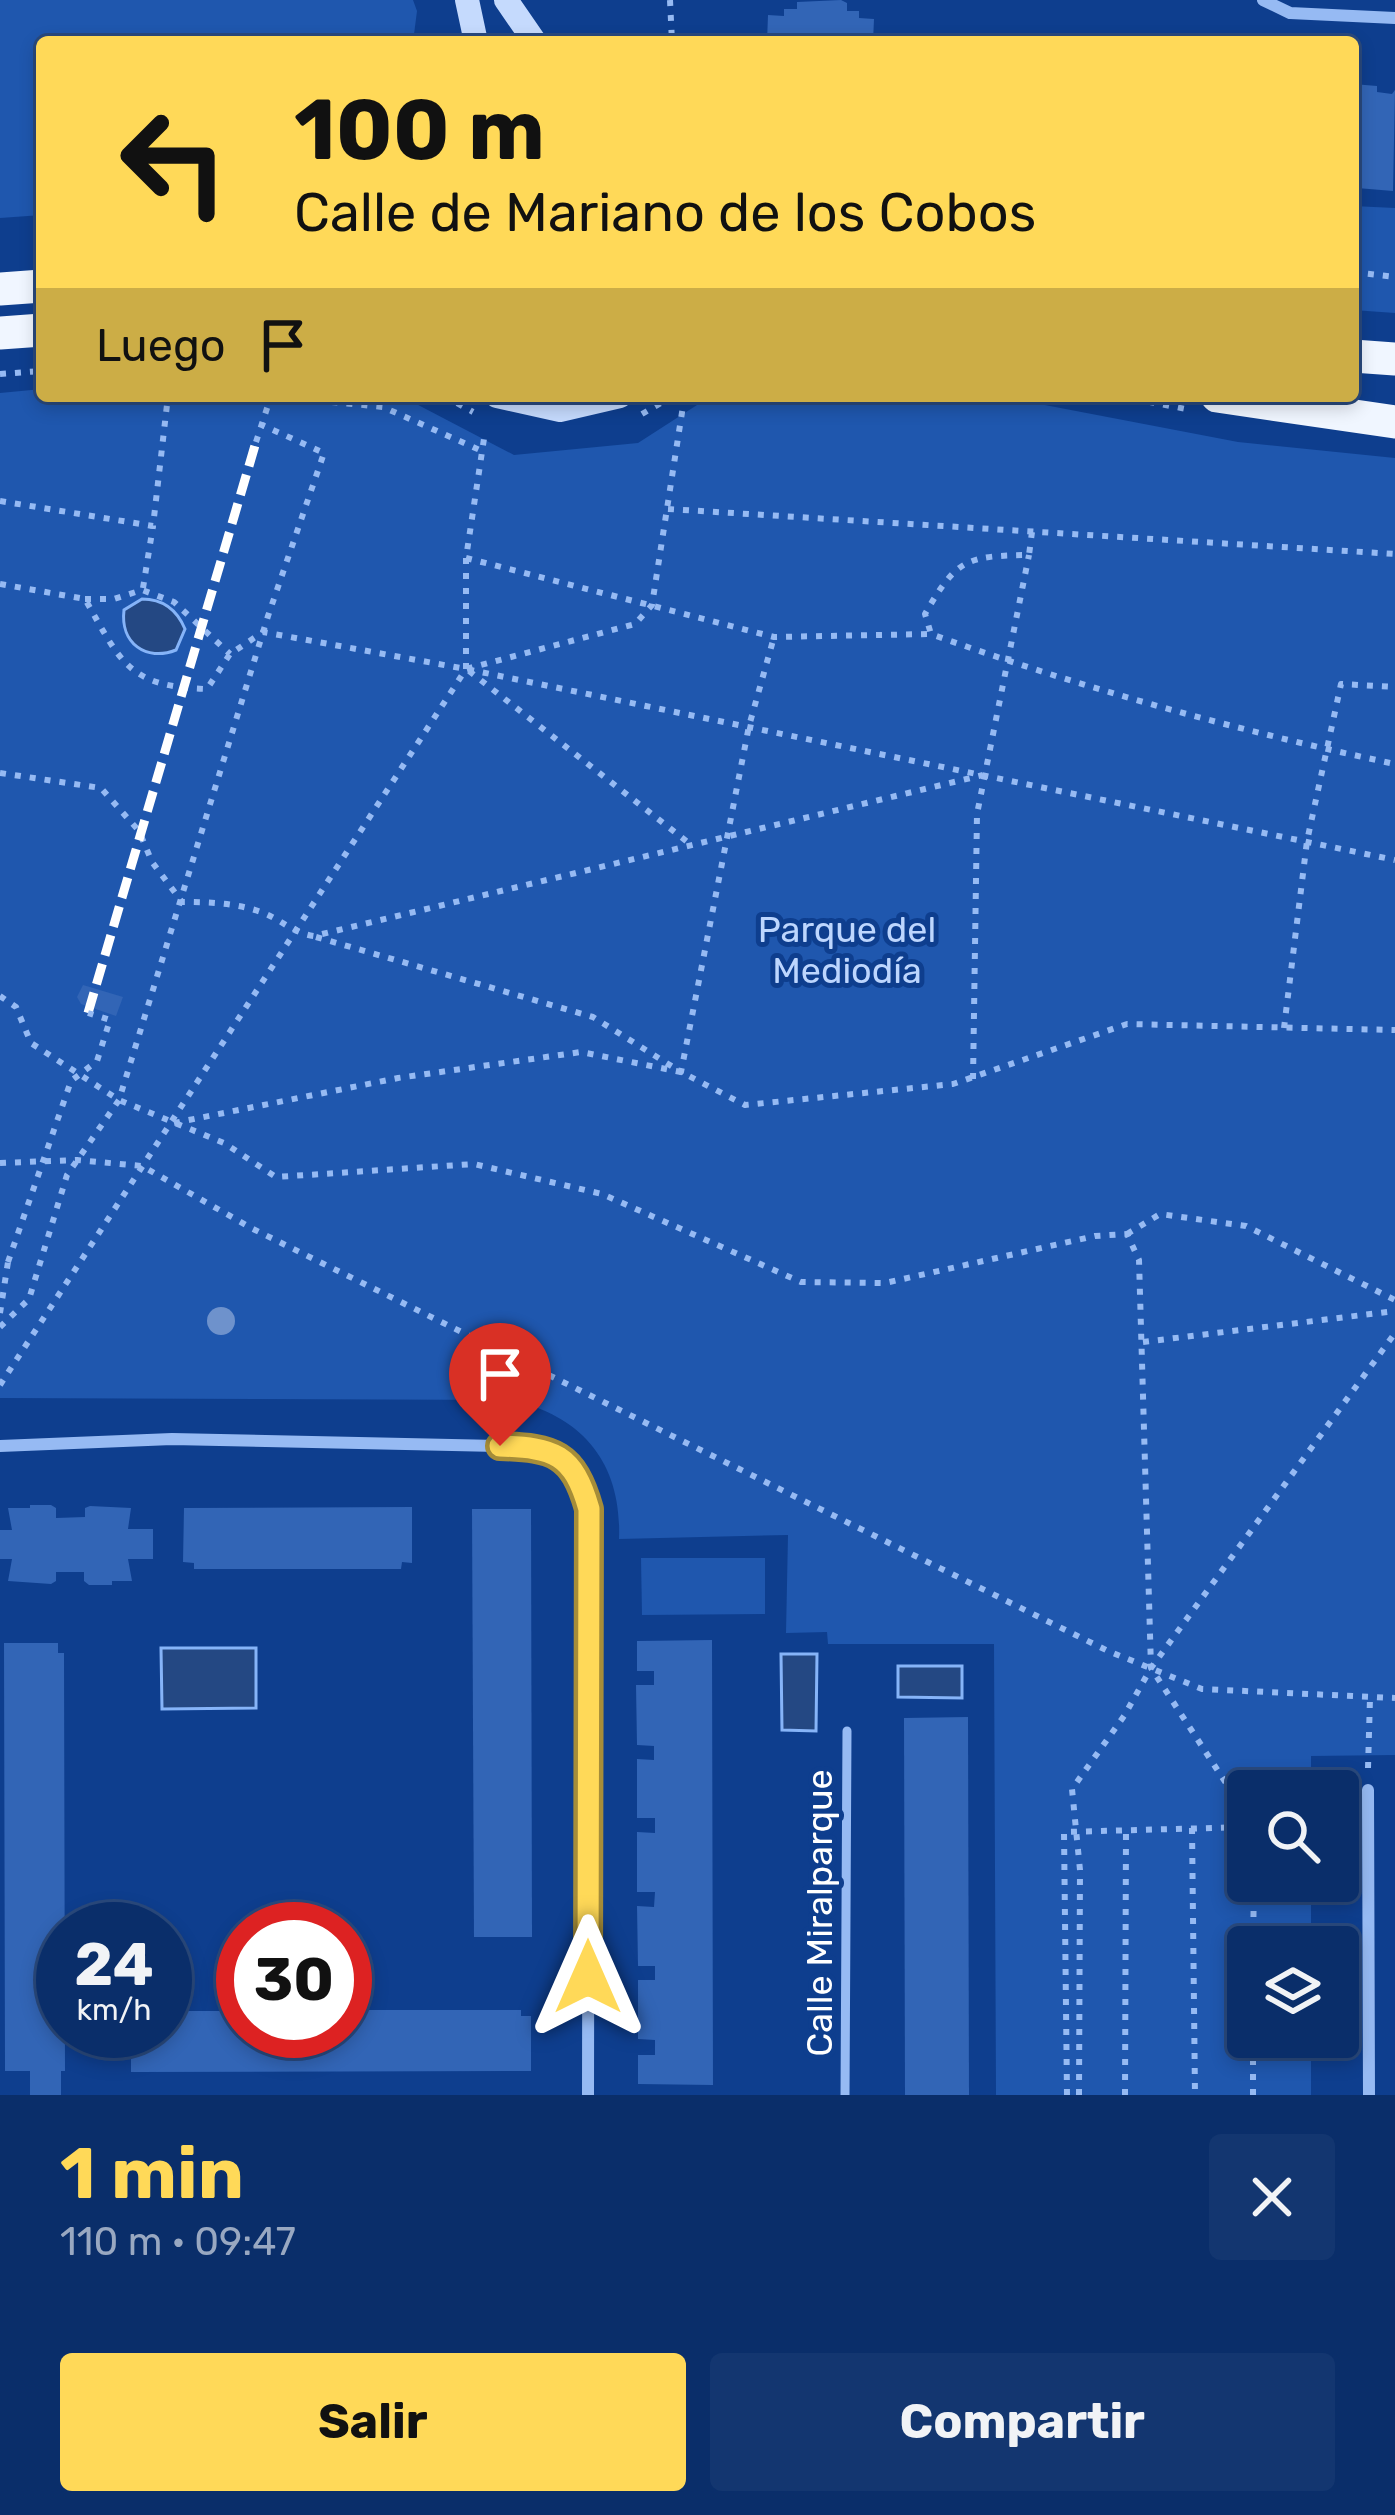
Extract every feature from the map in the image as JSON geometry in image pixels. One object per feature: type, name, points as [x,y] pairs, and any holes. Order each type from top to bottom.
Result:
[{"type":"highway","points":[[0,289],[36,286]]},
{"type":"highway","points":[[0,333],[36,330]]},
{"type":"highway","points":[[1359,356],[1395,359]]},
{"type":"highway","points":[[1258,402],[1395,422]]},
{"type":"main road","points":[[467,0],[475,36]]},
{"type":"main road","points":[[506,0],[531,36]]},
{"type":"main road","points":[[524,402],[560,410],[594,402]]},
{"type":"street","points":[[1263,0],[1290,14],[1395,18]]},
{"type":"street","points":[[0,1446],[172,1439],[542,1448],[562,1458],[581,1484],[589,1509],[588,2095]]},
{"type":"street","points":[[1368,1790],[1369,2095]]},
{"type":"lane","name":"Calle Miralparque","points":[[845,2095],[847,1730]]},
{"type":"path","points":[[670,0],[672,36]]},
{"type":"path","points":[[1359,273],[1395,277]]},
{"type":"path","points":[[0,374],[36,371]]},
{"type":"path","points":[[142,590],[167,402]]},
{"type":"path","points":[[256,442],[270,402]]},
{"type":"path","points":[[333,402],[383,407],[482,451]]},
{"type":"path","points":[[383,407],[388,402]]},
{"type":"path","points":[[466,669],[635,624],[652,605],[683,406]]},
{"type":"path","points":[[0,1327],[28,1299],[67,1175],[119,1100],[263,632],[324,453],[262,425]]},
{"type":"path","points":[[0,1385],[466,669],[466,557],[485,432]]},
{"type":"path","points":[[0,501],[153,526]]},
{"type":"path","points":[[667,509],[1395,554]]},
{"type":"path","points":[[973,1079],[977,814],[1032,532]]},
{"type":"path","points":[[931,634],[926,614],[943,583],[973,556],[1029,555]]},
{"type":"path","points":[[466,557],[774,638],[931,634],[1007,662],[1395,764]]},
{"type":"path","points":[[0,584],[85,599],[114,599],[142,590],[174,602],[230,654]]},
{"type":"path","points":[[85,599],[116,654],[140,677],[170,688],[207,689],[230,654],[263,632],[466,669],[1395,860]]},
{"type":"path","points":[[681,1072],[749,726],[774,638]]},
{"type":"path","points":[[466,669],[692,845]]},
{"type":"path","points":[[1284,1028],[1307,841],[1341,684],[1395,687]]},
{"type":"path","points":[[0,773],[101,788],[139,831],[152,862],[182,902]]},
{"type":"path","points":[[314,936],[984,775]]},
{"type":"path","points":[[182,902],[217,902],[263,912],[295,934],[593,1017],[745,1105],[973,1079],[1127,1024],[1395,1030]]},
{"type":"path","points":[[0,996],[16,1007],[31,1043],[119,1100],[224,1143],[276,1177],[474,1164],[602,1194],[801,1282],[885,1283],[1095,1236],[1127,1234],[1160,1214],[1246,1226],[1395,1300]]},
{"type":"path","points":[[0,1313],[8,1262],[71,1081],[97,1061],[110,1019],[88,1012]]},
{"type":"path","points":[[170,1124],[398,1078],[581,1052],[681,1072]]},
{"type":"path","points":[[0,1163],[77,1160],[142,1166],[275,1239],[1108,1652],[1202,1689],[1395,1698]]},
{"type":"path","points":[[1127,1234],[1139,1260],[1151,1668],[1227,1785]]},
{"type":"path","points":[[1142,1342],[1395,1311]]},
{"type":"path","points":[[1079,2095],[1080,1870],[1072,1789],[1124,1716],[1151,1668],[1395,1333]]},
{"type":"path","points":[[1368,1790],[1370,1697]]},
{"type":"path","points":[[1067,2095],[1064,1832],[1227,1827]]},
{"type":"path","points":[[1192,1828],[1195,2095]]},
{"type":"path","points":[[1125,2095],[1126,1830]]},
{"type":"path","points":[[1252,2095],[1253,2058]]},
{"type":"green space","points":[[0,0],[413,0],[417,11],[414,36],[36,36],[36,215],[0,218]]},
{"type":"green space","points":[[1359,206],[1395,208],[1395,313],[1359,310]]},
{"type":"green space","name":"Parque del Mediodía","points":[[36,390],[36,402],[412,402],[514,455],[638,443],[702,402],[1029,402],[1238,442],[1395,458],[1395,1755],[1311,1756],[1311,1770],[1227,1770],[1227,1902],[1311,1902],[1311,1926],[1227,1926],[1227,2058],[1311,2058],[1311,2095],[996,2095],[994,1644],[828,1644],[827,1632],[786,1633],[788,1535],[619,1539],[614,1488],[594,1448],[560,1418],[512,1400],[0,1398],[0,393]]},
{"type":"green space","points":[[641,1558],[765,1558],[765,1614],[642,1615]]},
{"type":"shaded area","points":[[142,599],[163,603],[178,616],[185,629],[176,650],[145,651],[131,640],[124,610]]},
{"type":"shaded area","points":[[161,1648],[256,1648],[256,1708],[162,1709]]},
{"type":"shaded area","points":[[781,1654],[817,1654],[816,1731],[782,1730]]},
{"type":"shaded area","points":[[898,1666],[962,1666],[962,1698],[898,1697]]},
{"type":"building","points":[[841,0],[847,3],[847,11],[859,11],[859,18],[874,19],[873,36],[767,36],[768,15],[784,16],[784,9],[797,9],[797,2]]},
{"type":"building","points":[[1359,84],[1377,86],[1377,92],[1392,94],[1395,90],[1393,191],[1359,188]]},
{"type":"building","points":[[83,985],[123,997],[116,1016],[81,1004],[77,997]]},
{"type":"building","points":[[51,1505],[56,1518],[85,1517],[85,1508],[90,1506],[131,1508],[128,1529],[153,1529],[153,1559],[128,1559],[132,1581],[112,1581],[112,1585],[89,1585],[84,1572],[56,1572],[51,1584],[8,1581],[12,1559],[0,1559],[0,1530],[12,1530],[8,1508]]},
{"type":"building","points":[[412,1507],[412,1563],[402,1562],[401,1569],[194,1569],[194,1563],[183,1562],[184,1508]]},
{"type":"building","points":[[472,1509],[531,1509],[532,1937],[474,1937]]},
{"type":"building","points":[[712,1640],[713,2085],[638,2084],[638,2055],[655,2055],[655,2040],[638,2039],[638,1980],[655,1980],[655,1966],[638,1966],[637,1906],[654,1907],[655,1892],[637,1892],[637,1832],[655,1833],[655,1818],[637,1818],[637,1759],[654,1760],[654,1746],[637,1745],[636,1685],[654,1685],[654,1671],[637,1671],[637,1641]]},
{"type":"building","points":[[4,1643],[58,1643],[58,1653],[64,1653],[65,1902],[36,1902],[36,2058],[65,2058],[61,2095],[30,2095],[30,2071],[5,2071]]},
{"type":"building","points":[[968,1717],[969,2095],[905,2095],[904,1718]]},
{"type":"building","points":[[372,2010],[521,2010],[521,2016],[531,2016],[531,2071],[131,2072],[131,2058],[192,2058],[192,2011],[216,2011],[216,2058],[372,2058]]},
{"type":"railway","points":[[88,1013],[256,442]]},
{"type":"route","points":[[500,1446],[542,1448],[562,1458],[581,1484],[589,1509],[588,1977]]}]
